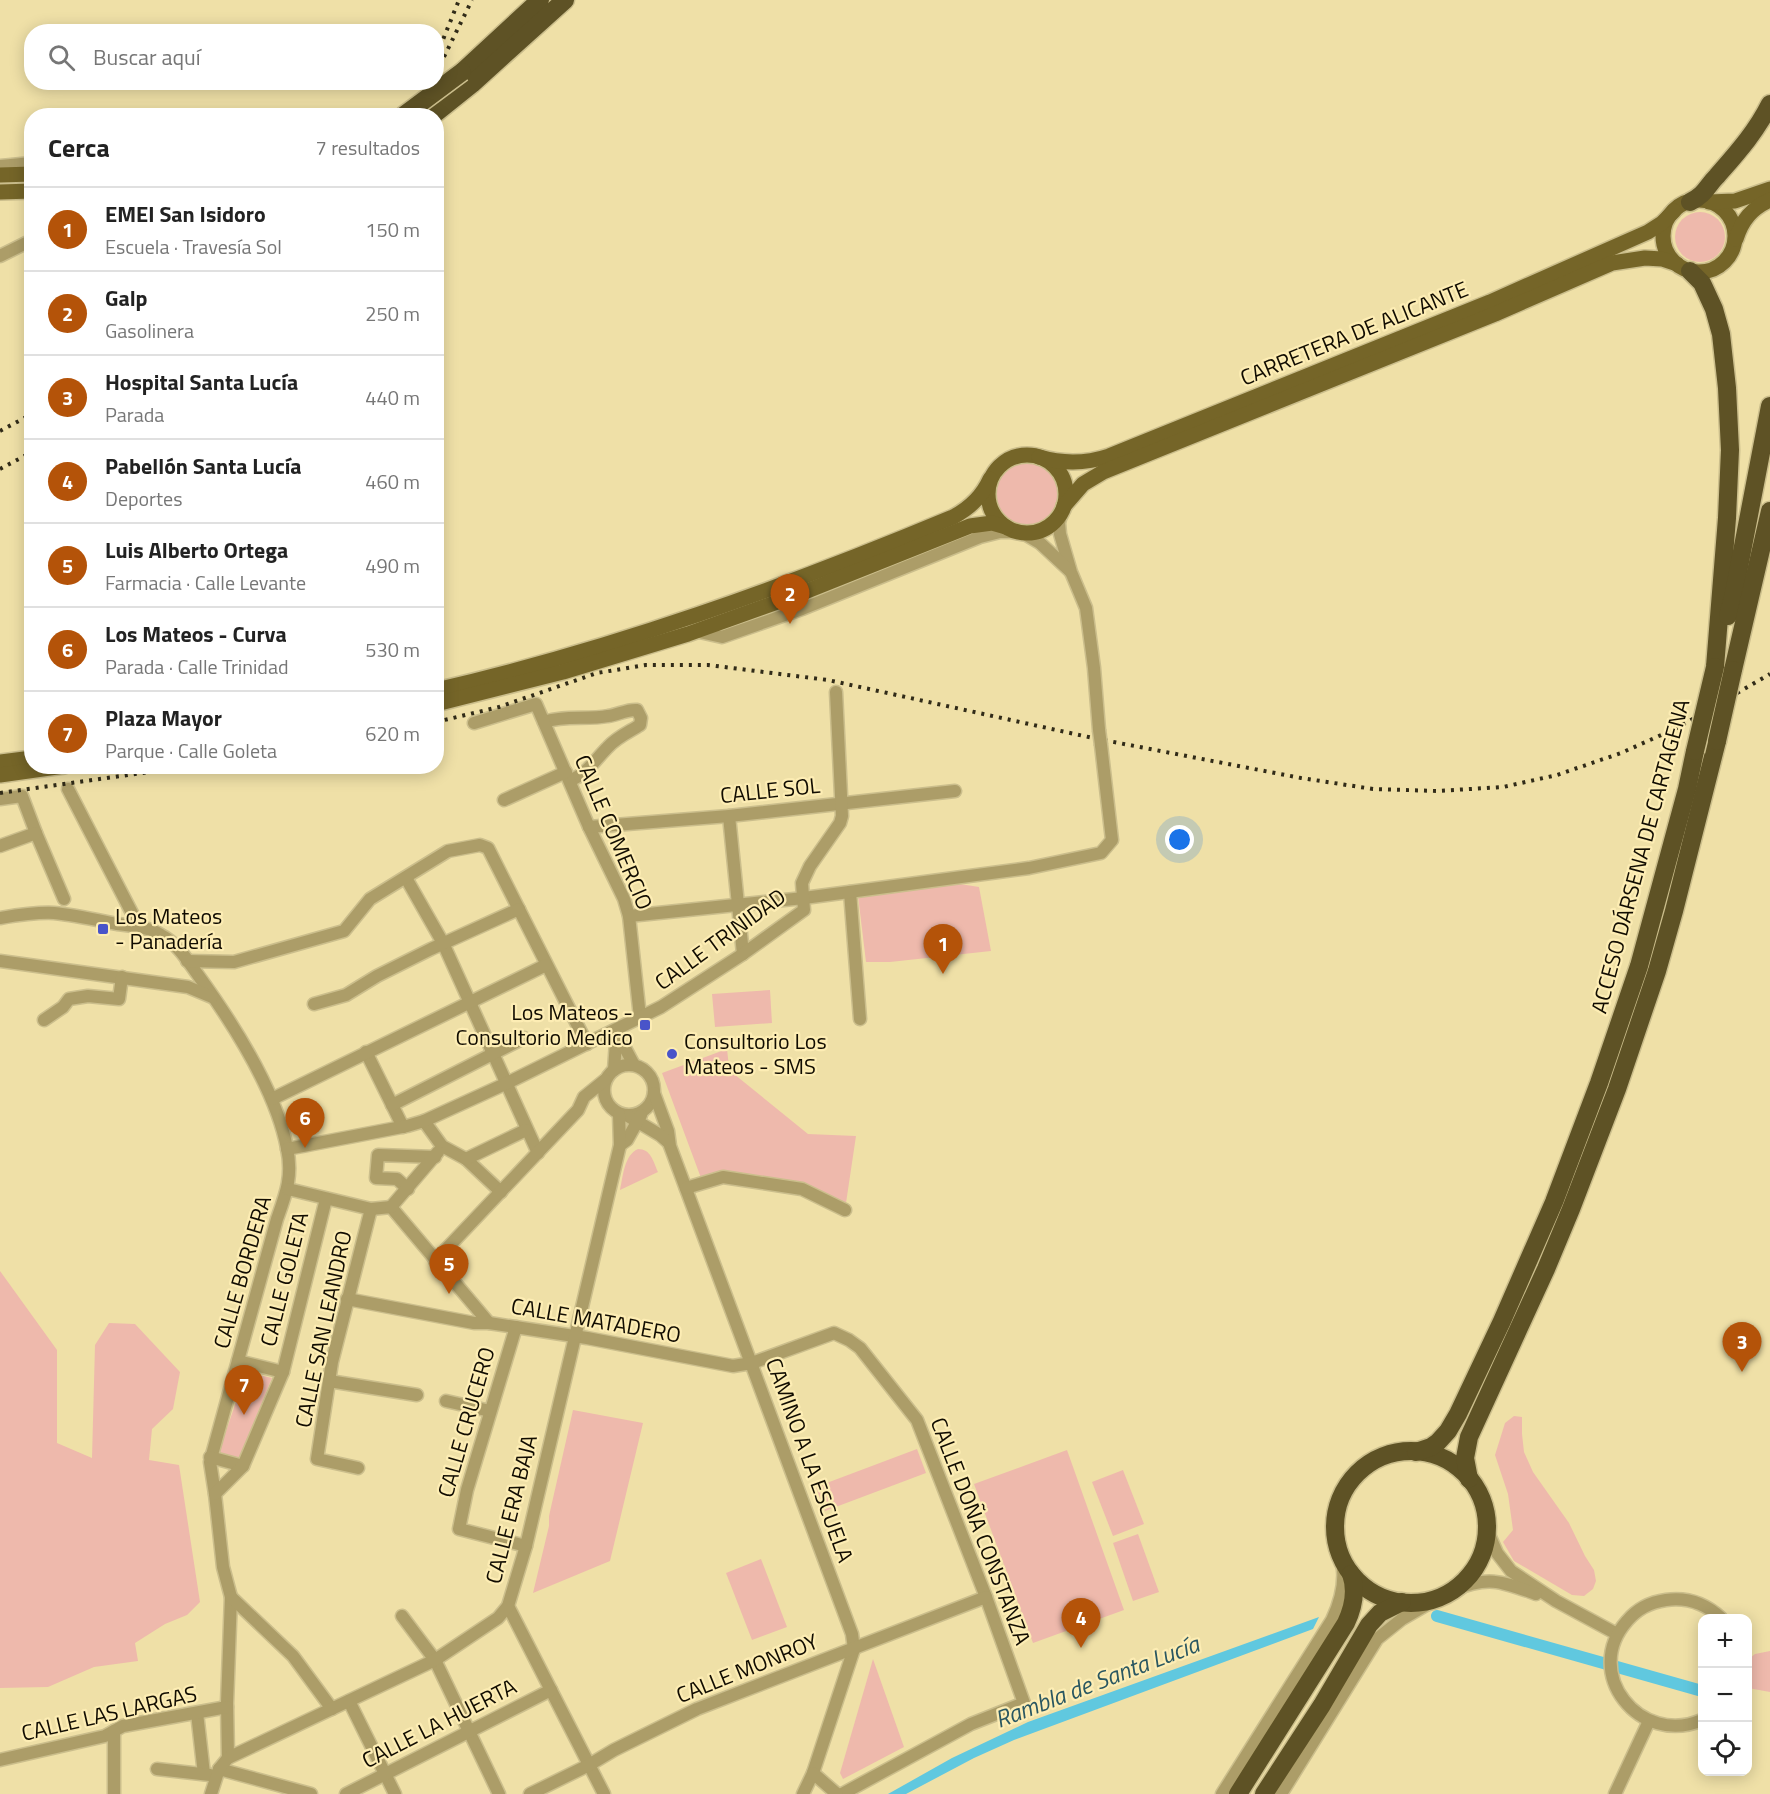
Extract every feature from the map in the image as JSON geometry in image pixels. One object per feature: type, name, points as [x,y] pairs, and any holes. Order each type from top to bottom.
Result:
[{"type":"highway","points":[[444,85],[462,72],[540,0]]},
{"type":"highway","points":[[442,108],[565,0]]},
{"type":"highway","points":[[414,108],[438,90]]},
{"type":"highway","points":[[1699,202],[1715,177],[1753,134],[1770,104]]},
{"type":"highway","points":[[1683,268],[1702,283],[1714,309],[1721,334],[1728,388],[1730,450],[1724,668]]},
{"type":"highway","name":"ACCESO DÁRSENA DE CARTAGENA","points":[[1469,1479],[1465,1458],[1469,1437],[1559,1239],[1603,1127],[1636,1034],[1674,911],[1717,741],[1734,593],[1770,406]]},
{"type":"highway","points":[[1747,606],[1770,470]]},
{"type":"highway","points":[[1724,668],[1747,606],[1770,512]]},
{"type":"highway","name":"ACCESO DÁRSENA DE CARTAGENA","points":[[1416,1452],[1438,1442],[1448,1431],[1458,1413],[1529,1262],[1562,1181],[1611,1050],[1639,966],[1695,751],[1724,668]]},
{"type":"highway","points":[[1416,1452],[1445,1460],[1462,1471],[1469,1479],[1480,1496],[1487,1526],[1487,1537],[1481,1557],[1470,1575],[1446,1594],[1420,1603],[1383,1598],[1365,1588],[1352,1574],[1340,1553],[1335,1523],[1339,1504],[1348,1486],[1361,1471],[1377,1460],[1396,1453],[1416,1452]]},
{"type":"highway","points":[[1238,1794],[1346,1623],[1354,1599],[1352,1574]]},
{"type":"highway","points":[[1264,1794],[1322,1705],[1369,1625],[1380,1613],[1402,1602]]},
{"type":"main road","points":[[0,175],[24,174]]},
{"type":"main road","points":[[1770,189],[1735,201],[1699,202],[1674,211],[1667,220],[1663,235],[1666,251],[1683,268],[1701,272],[1718,267],[1730,256],[1739,230],[1748,216],[1770,200]]},
{"type":"main road","points":[[0,194],[24,192]]},
{"type":"main road","points":[[1699,202],[1719,207],[1731,219],[1735,232],[1734,245]]},
{"type":"main road","name":"CARRETERA DE ALICANTE","points":[[1039,457],[1069,463],[1109,456],[1500,297],[1648,232],[1674,211]]},
{"type":"main road","name":"CARRETERA DE ALICANTE","points":[[1063,508],[1083,484],[1103,472],[1495,314],[1600,268],[1624,260],[1646,258],[1662,259],[1683,268]]},
{"type":"main road","points":[[444,688],[560,658],[618,649],[695,631],[797,595],[964,528],[988,523],[1016,531],[1037,532],[1049,526],[1063,508],[1065,488],[1062,477],[1055,466],[1039,457],[1031,455],[1014,457],[999,466],[978,499],[953,517],[878,548],[618,649],[563,672],[444,703]]},
{"type":"main road","points":[[990,480],[987,493],[989,506],[996,518],[1016,531]]},
{"type":"main road","points":[[0,762],[24,759]]},
{"type":"main road","points":[[0,775],[24,772]]},
{"type":"street","points":[[0,166],[24,164]]},
{"type":"street","points":[[0,194],[24,197]]},
{"type":"street","points":[[0,256],[24,244]]},
{"type":"street","points":[[629,916],[850,892],[1029,868],[1101,853],[1112,840],[1094,668],[1086,608],[1071,572],[1059,531],[1059,519],[1063,508]]},
{"type":"street","points":[[1016,531],[1040,543],[1071,572]]},
{"type":"street","points":[[804,898],[802,883],[810,866],[840,823],[842,804],[836,692]]},
{"type":"street","name":"CALLE COMERCIO","points":[[474,723],[536,704],[589,827],[624,899],[629,916],[640,1017]]},
{"type":"street","points":[[504,800],[568,777],[585,774],[620,736],[640,725],[641,718],[637,710],[632,709],[608,716],[554,719],[544,722]]},
{"type":"street","points":[[0,918],[28,913],[54,913],[135,927],[133,915],[68,789]]},
{"type":"street","name":"CALLE SOL","points":[[589,827],[729,816],[955,791]]},
{"type":"street","points":[[0,799],[22,796],[64,899]]},
{"type":"street","points":[[729,816],[743,954]]},
{"type":"street","points":[[0,846],[36,832]]},
{"type":"street","points":[[188,961],[234,962],[344,931],[370,899],[448,851],[480,845],[488,848],[587,1044]]},
{"type":"street","points":[[406,878],[443,943],[538,1153]]},
{"type":"street","points":[[850,892],[860,1018]]},
{"type":"street","name":"CALLE TRINIDAD","points":[[287,1149],[424,1121],[587,1044],[614,1037],[640,1017],[661,1007],[743,954],[804,910],[804,898]]},
{"type":"street","points":[[314,1004],[346,995],[377,976],[443,943],[519,909]]},
{"type":"street","name":"CALLE BORDERA","points":[[135,927],[152,930],[169,940],[216,999],[272,1099],[287,1149],[290,1177],[288,1189],[277,1219],[210,1457]]},
{"type":"street","points":[[0,961],[188,987],[216,999]]},
{"type":"street","points":[[272,1099],[546,965]]},
{"type":"street","points":[[44,1020],[63,1007],[69,999],[88,996],[119,999],[122,977]]},
{"type":"street","points":[[614,1037],[625,1048],[634,1065]]},
{"type":"street","points":[[614,1037],[609,1075],[603,1089],[605,1099],[669,1143]]},
{"type":"street","points":[[392,1105],[524,1038]]},
{"type":"street","points":[[366,1052],[403,1127]]},
{"type":"street","points":[[435,1261],[581,1107],[584,1097],[609,1075],[627,1065],[634,1065],[645,1071],[653,1081],[654,1093],[649,1107],[628,1114],[599,1105],[581,1107]]},
{"type":"street","name":"CAMINO A LA ESCUELA","points":[[654,1093],[668,1131],[669,1143],[852,1634],[854,1649]]},
{"type":"street","name":"CALLE ERA BAJA","points":[[228,1758],[435,1660],[498,1618],[508,1605],[526,1546],[628,1114]]},
{"type":"street","name":"CALLE ERA BAJA","points":[[620,1145],[627,1140],[628,1114]]},
{"type":"street","points":[[424,1121],[439,1151]]},
{"type":"street","points":[[466,1159],[526,1130]]},
{"type":"street","points":[[288,1189],[371,1209],[391,1207],[439,1151]]},
{"type":"street","points":[[408,1189],[397,1179],[376,1178],[378,1155],[439,1151],[466,1159],[501,1192]]},
{"type":"street","points":[[686,1188],[723,1177],[802,1189],[844,1210]]},
{"type":"street","name":"CALLE GOLETA","points":[[215,1494],[243,1466],[283,1372],[326,1199]]},
{"type":"street","points":[[391,1207],[489,1323]]},
{"type":"street","name":"CALLE SAN LEANDRO","points":[[358,1468],[317,1459],[329,1381],[347,1299],[371,1209]]},
{"type":"street","name":"CALLE MATADERO","points":[[347,1299],[474,1323],[516,1327],[733,1366],[752,1363],[834,1333]]},
{"type":"street","name":"CALLE CRUCERO","points":[[516,1327],[467,1490],[459,1530],[526,1546]]},
{"type":"street","name":"CALLE DOÑA CONSTANZA","points":[[834,1333],[860,1348],[917,1420],[986,1597],[1024,1703],[971,1724],[842,1794]]},
{"type":"street","points":[[238,1361],[283,1372]]},
{"type":"street","points":[[329,1381],[417,1395]]},
{"type":"street","points":[[446,1401],[490,1411]]},
{"type":"street","points":[[214,1773],[228,1758],[227,1707],[231,1597],[223,1567],[210,1457],[243,1466]]},
{"type":"street","points":[[1487,1526],[1497,1553],[1511,1571],[1556,1601],[1617,1634]]},
{"type":"street","points":[[1222,1794],[1332,1620],[1341,1597],[1343,1583],[1340,1553]]},
{"type":"street","points":[[1281,1794],[1377,1639],[1402,1619],[1467,1584],[1492,1581],[1510,1584],[1556,1601]]},
{"type":"street","points":[[231,1597],[294,1656],[332,1709]]},
{"type":"street","name":"CALLE MONROY","points":[[530,1794],[697,1709],[986,1597]]},
{"type":"street","points":[[1698,1721],[1676,1726],[1662,1725],[1649,1721],[1635,1712],[1623,1700],[1615,1685],[1611,1664],[1617,1634],[1638,1610],[1650,1604],[1677,1599],[1691,1601],[1716,1614]]},
{"type":"street","points":[[508,1605],[604,1794]]},
{"type":"street","points":[[402,1616],[435,1660],[499,1794]]},
{"type":"street","points":[[803,1794],[813,1773],[854,1649]]},
{"type":"street","name":"CALLE LA HUERTA","points":[[346,1794],[552,1690]]},
{"type":"street","points":[[349,1701],[395,1794]]},
{"type":"street","name":"CALLE LAS LARGAS","points":[[0,1760],[105,1736],[123,1726],[227,1707]]},
{"type":"street","points":[[197,1713],[214,1773],[211,1794]]},
{"type":"street","points":[[1615,1794],[1649,1721]]},
{"type":"street","points":[[114,1731],[114,1794]]},
{"type":"street","points":[[157,1769],[214,1773],[311,1794]]},
{"type":"street","points":[[813,1773],[837,1794]]},
{"type":"shaded area","points":[[1700,212],[1714,216],[1721,223],[1725,237],[1721,251],[1714,258],[1700,262],[1686,258],[1679,251],[1675,237],[1679,223],[1686,216]]},
{"type":"shaded area","points":[[1026,454],[1041,457],[1053,466],[1062,478],[1065,493],[1062,508],[1053,520],[1041,529],[1026,532],[1011,529],[999,520],[990,508],[987,493],[990,478],[999,466],[1011,457]]},
{"type":"shaded area","points":[[960,884],[979,887],[991,951],[890,962],[866,962],[858,896]]},
{"type":"shaded area","points":[[770,990],[772,1023],[715,1027],[712,994]]},
{"type":"shaded area","points":[[727,1049],[728,1074],[734,1074],[808,1134],[856,1136],[846,1203],[799,1183],[726,1172],[701,1178],[662,1073]]},
{"type":"shaded area","points":[[638,1149],[649,1153],[658,1172],[620,1190],[627,1161]]},
{"type":"shaded area","points":[[0,1271],[57,1350],[57,1443],[92,1458],[95,1345],[109,1323],[135,1324],[180,1372],[173,1409],[152,1429],[149,1460],[179,1465],[200,1602],[187,1615],[165,1624],[135,1643],[138,1661],[94,1667],[48,1687],[0,1688]]},
{"type":"shaded area","points":[[246,1372],[272,1378],[239,1459],[219,1452]]},
{"type":"shaded area","points":[[573,1410],[643,1423],[610,1561],[533,1593],[549,1526],[549,1516]]},
{"type":"shaded area","points":[[1514,1416],[1522,1417],[1524,1452],[1533,1472],[1569,1523],[1594,1570],[1596,1581],[1593,1589],[1584,1596],[1572,1595],[1514,1561],[1503,1542],[1513,1530],[1508,1494],[1495,1455],[1505,1423]]},
{"type":"shaded area","points":[[917,1449],[926,1473],[825,1511],[816,1487]]},
{"type":"shaded area","points":[[1067,1450],[1124,1610],[1033,1643],[974,1484]]},
{"type":"shaded area","points":[[1123,1470],[1144,1524],[1113,1536],[1092,1482]]},
{"type":"shaded area","points":[[1138,1534],[1159,1592],[1133,1601],[1113,1543]]},
{"type":"shaded area","points":[[761,1559],[787,1627],[752,1640],[726,1573]]},
{"type":"shaded area","points":[[1770,1651],[1770,1692],[1752,1689],[1752,1656]]},
{"type":"shaded area","points":[[873,1659],[904,1747],[843,1779],[840,1773]]},
{"type":"water","points":[[1319,1617],[1313,1629],[1014,1740],[906,1794],[888,1794],[952,1758],[1028,1722]]},
{"type":"waterway","name":"Rambla de Santa Lucía","points":[[1437,1616],[1698,1690]]},
{"type":"railway","points":[[444,37],[459,0]]},
{"type":"railway","points":[[444,57],[472,0]]},
{"type":"railway","points":[[418,108],[427,90]]},
{"type":"railway","points":[[0,431],[24,418]]},
{"type":"railway","points":[[0,469],[24,456]]},
{"type":"railway","points":[[444,720],[499,707],[597,673],[646,665],[708,665],[828,680],[1093,738],[1301,778],[1373,789],[1437,791],[1503,787],[1557,775],[1621,753],[1679,727],[1770,674]]},
{"type":"railway","points":[[0,793],[135,774]]},
{"type":"place","name":"Galp","points":[[790,624]]},
{"type":"place","name":"Los Mateos - Panadería","points":[[103,929]]},
{"type":"place","name":"EMEI San Isidoro","points":[[943,974]]},
{"type":"place","name":"Los Mateos - Consultorio Medico","points":[[645,1025]]},
{"type":"place","name":"Consultorio Los Mateos - SMS","points":[[672,1054]]},
{"type":"place","name":"Los Mateos - Curva","points":[[305,1148]]},
{"type":"place","name":"Luis Alberto Ortega","points":[[449,1294]]},
{"type":"place","name":"Hospital Santa Lucía","points":[[1742,1372]]},
{"type":"place","name":"Plaza Mayor","points":[[244,1415]]},
{"type":"place","name":"Pabellón Santa Lucía","points":[[1081,1648]]}]
